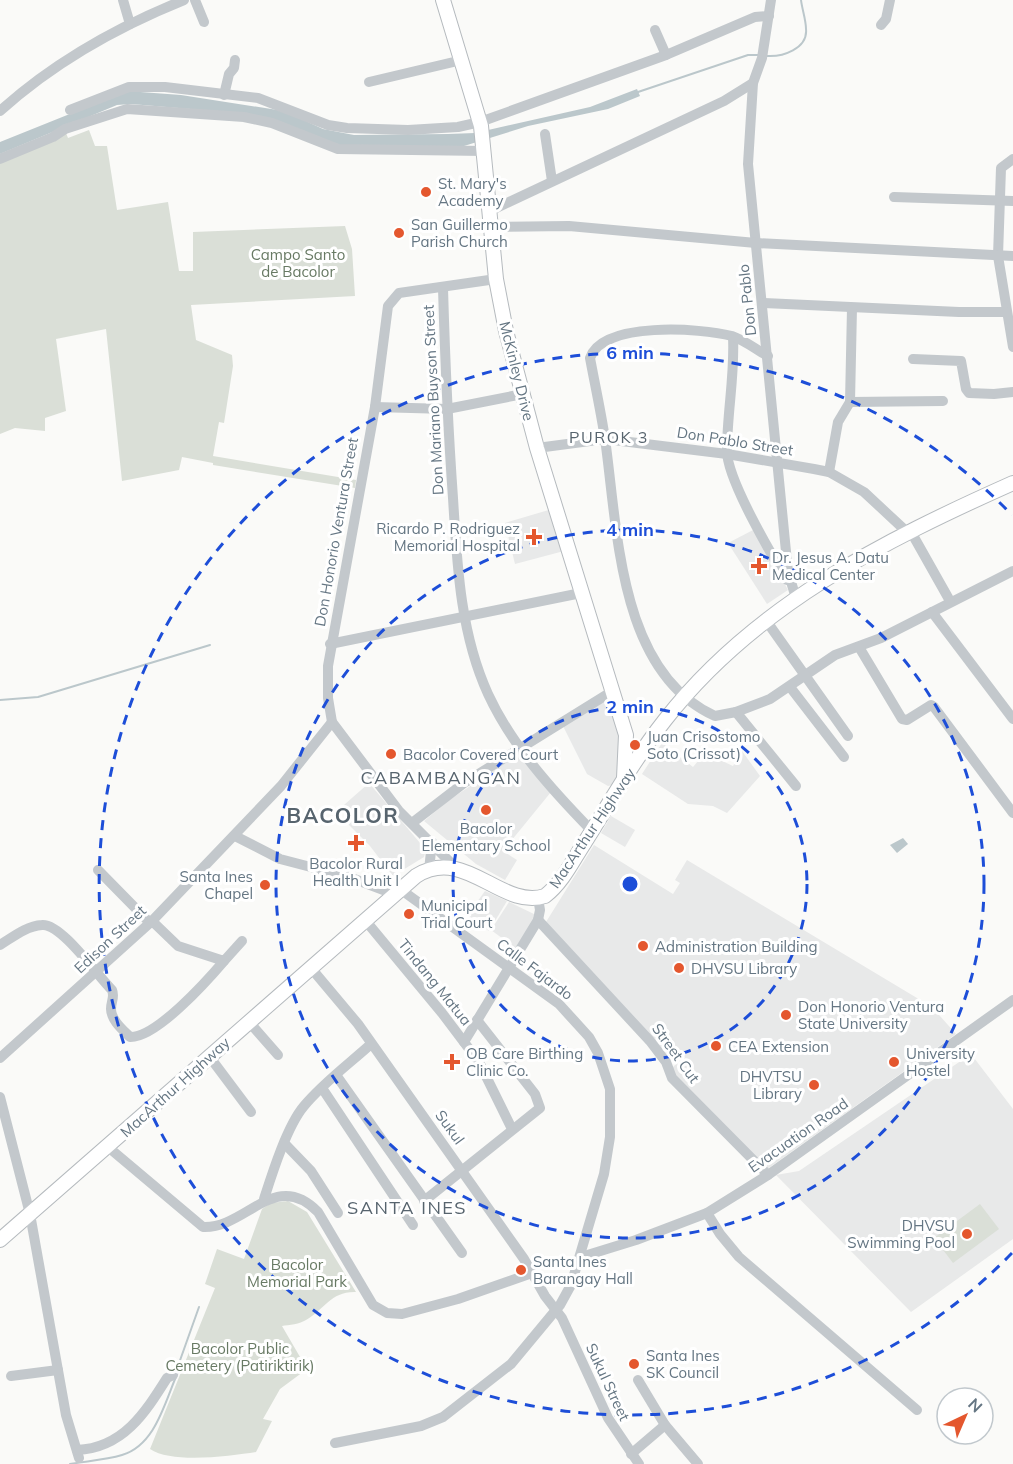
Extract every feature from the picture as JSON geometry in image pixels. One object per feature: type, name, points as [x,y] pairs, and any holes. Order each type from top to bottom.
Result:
[{"type":"main road","name":"McKinley Drive","points":[[444,0],[481,124],[496,279],[537,448],[626,735],[624,780]]},
{"type":"main road","name":"MacArthur Highway","points":[[0,1240],[397,891],[429,870],[446,867],[520,897],[545,896],[556,885],[654,735],[724,654],[765,619],[796,598],[909,531],[1013,483]]},
{"type":"main road","points":[[626,735],[640,739],[654,735]]},
{"type":"street","points":[[123,0],[130,24]]},
{"type":"street","points":[[0,111],[60,64],[130,24],[184,0]]},
{"type":"street","points":[[195,0],[204,22]]},
{"type":"street","name":"Don Pablo","points":[[771,0],[762,55],[753,83],[748,164],[764,303],[790,584],[796,598]]},
{"type":"street","points":[[881,25],[886,19],[890,0]]},
{"type":"street","points":[[69,110],[129,87],[165,87],[258,98],[328,125],[347,128],[408,130],[481,124],[666,55],[755,17],[769,16]]},
{"type":"street","points":[[655,30],[666,55]]},
{"type":"street","points":[[224,95],[235,60]]},
{"type":"street","points":[[369,82],[462,60]]},
{"type":"street","points":[[490,211],[724,101],[753,83]]},
{"type":"street","points":[[0,159],[53,137],[65,129],[127,109],[243,117],[272,123],[338,148],[485,147]]},
{"type":"street","points":[[545,134],[552,181]]},
{"type":"street","points":[[1013,159],[1001,168],[998,256],[1013,347]]},
{"type":"street","points":[[894,197],[1013,201]]},
{"type":"street","points":[[491,227],[569,226],[756,243],[1013,256]]},
{"type":"street","name":"Don Honorio Ventura Street","points":[[332,722],[328,686],[330,644],[375,407],[388,306],[399,293],[496,279]]},
{"type":"street","name":"Don Mariano Buyson Street","points":[[443,288],[447,409],[457,566],[465,616],[481,678],[520,748],[592,831]]},
{"type":"street","points":[[764,303],[1006,312]]},
{"type":"street","points":[[829,472],[838,422],[850,402],[852,308]]},
{"type":"street","points":[[768,356],[733,337],[648,330],[603,342],[593,348],[590,358],[605,440],[613,516],[633,610],[657,666],[669,684],[684,698],[715,716],[736,712],[770,699],[835,655],[859,647],[1013,571]]},
{"type":"street","points":[[733,337],[734,367],[727,454],[740,495],[790,584]]},
{"type":"street","points":[[913,359],[961,361],[969,393],[1013,392]]},
{"type":"street","points":[[375,407],[447,409],[523,394]]},
{"type":"street","points":[[850,402],[943,401]]},
{"type":"street","name":"Don Pablo Street","points":[[537,448],[605,440],[727,454],[829,472],[878,502],[909,531],[950,601]]},
{"type":"street","points":[[330,644],[581,593]]},
{"type":"street","points":[[932,612],[1013,719]]},
{"type":"street","points":[[765,619],[848,736]]},
{"type":"street","points":[[859,647],[902,719],[907,720],[931,705],[934,707],[1013,813]]},
{"type":"street","points":[[790,687],[844,757]]},
{"type":"street","points":[[412,823],[464,783],[611,692]]},
{"type":"street","points":[[736,712],[796,786]]},
{"type":"street","points":[[332,722],[382,789],[458,870]]},
{"type":"street","name":"Edison Street","points":[[0,1058],[96,974],[151,922],[281,786],[332,722]]},
{"type":"street","points":[[235,836],[280,859],[397,891]]},
{"type":"street","points":[[429,870],[432,842]]},
{"type":"street","points":[[98,870],[178,946],[224,961]]},
{"type":"street","name":"Calle Fajardo","points":[[335,1443],[421,1426],[443,1417],[511,1364],[567,1294],[581,1257],[608,1153],[611,1120],[610,1089],[598,1053],[589,1037],[559,1004],[397,891]]},
{"type":"street","points":[[464,1042],[538,920],[540,910],[538,898]]},
{"type":"street","name":"Tindang Matua","points":[[365,920],[464,1042],[490,1082],[512,1129]]},
{"type":"street","name":"Street Cut","points":[[538,920],[650,1041],[666,1062],[672,1078],[768,1175]]},
{"type":"street","points":[[0,945],[30,927],[52,926],[114,993],[111,1011],[118,1024],[130,1037],[143,1033],[175,1012],[202,987],[242,940]]},
{"type":"street","name":"Sukul","points":[[311,968],[340,1000],[463,1171],[556,1309]]},
{"type":"street","name":"Evacuation Road","points":[[581,1257],[636,1240],[707,1213],[768,1175],[1013,1000]]},
{"type":"street","points":[[424,1201],[512,1129],[537,1112],[540,1101],[477,1020]]},
{"type":"street","points":[[249,1022],[278,1055]]},
{"type":"street","points":[[264,1199],[297,1115],[322,1088],[371,1044]]},
{"type":"street","points":[[209,1056],[251,1112]]},
{"type":"street","points":[[336,1075],[462,1253]]},
{"type":"street","points":[[322,1088],[413,1225]]},
{"type":"street","points":[[0,1097],[30,1214],[66,1415],[78,1454],[122,1436],[139,1419],[167,1378],[172,1375]]},
{"type":"street","points":[[285,1144],[311,1171],[338,1213]]},
{"type":"street","points":[[108,1147],[203,1227],[219,1225],[239,1216],[264,1199],[291,1197],[312,1206],[367,1296],[379,1310],[387,1313],[402,1314],[458,1299],[532,1273]]},
{"type":"street","points":[[707,1213],[720,1234],[739,1257],[917,1410]]},
{"type":"street","name":"Sukul Street","points":[[556,1309],[565,1323],[608,1419],[639,1464]]},
{"type":"street","points":[[11,1376],[58,1370]]},
{"type":"street","points":[[638,1380],[664,1425],[698,1464]]},
{"type":"street","points":[[631,1454],[664,1425]]},
{"type":"shaded area","points":[[637,89],[640,96],[608,109],[528,126],[464,146],[343,146],[214,111],[131,104],[117,105],[0,154],[0,142],[127,91],[181,95],[284,111],[323,129],[354,135],[475,133],[590,107]]},
{"type":"shaded area","name":"Ricardo P. Rodriguez Memorial Hospital","points":[[552,509],[564,551],[515,564],[505,523]]},
{"type":"shaded area","name":"Dr. Jesus A. Datu Medical Center","points":[[755,529],[788,590],[767,604],[728,543]]},
{"type":"shaded area","points":[[607,698],[625,740],[620,783],[608,786],[587,774],[561,722]]},
{"type":"shaded area","points":[[662,743],[693,767],[705,753],[733,766],[742,751],[760,776],[727,813],[713,806],[688,804],[642,774]]},
{"type":"shaded area","name":"Bacolor Elementary School","points":[[519,754],[551,792],[503,851],[517,860],[505,880],[476,864],[424,821],[449,800]]},
{"type":"shaded area","points":[[369,783],[426,850],[424,857],[393,876],[370,846],[345,821],[350,817],[344,805]]},
{"type":"shaded area","points":[[611,816],[635,830],[625,847],[601,833]]},
{"type":"shaded area","points":[[903,838],[908,844],[897,853],[890,845]]},
{"type":"shaded area","name":"Don Honorio Ventura State University","points":[[594,845],[673,894],[680,883],[675,880],[687,860],[932,1007],[956,1034],[766,1170],[678,1081],[671,1069],[676,1064],[546,922]]},
{"type":"shaded area","points":[[485,891],[507,901],[489,931],[467,916]]},
{"type":"shaded area","points":[[509,902],[536,915],[518,950],[491,930]]},
{"type":"shaded area","name":"Don Honorio Ventura State University","points":[[971,1054],[1013,1109],[1013,1239],[911,1312],[776,1175],[799,1171]]},
{"type":"green space","name":"Campo Santo de Bacolor","points":[[89,130],[95,146],[107,146],[117,210],[168,202],[179,271],[193,271],[193,232],[345,226],[352,249],[355,296],[191,305],[196,340],[232,355],[233,366],[224,423],[219,422],[213,456],[356,480],[355,488],[213,465],[213,463],[182,457],[179,470],[122,481],[106,329],[56,339],[66,411],[45,418],[45,431],[15,428],[0,434],[0,161],[66,133],[68,138]]},
{"type":"green space","name":"Bacolor Public Cemetery (Patiriktirik)","points":[[288,1201],[307,1212],[356,1292],[340,1294],[304,1321],[282,1326],[307,1369],[280,1389],[263,1419],[272,1421],[256,1452],[186,1458],[160,1454],[150,1449],[215,1288],[205,1284],[217,1249],[244,1259],[262,1209],[271,1203]]},
{"type":"green space","name":"DHVSU Swimming Pool","points":[[980,1204],[999,1229],[953,1263],[934,1238]]},
{"type":"waterway","points":[[767,56],[786,53],[803,42],[806,29],[801,0]]},
{"type":"waterway","points":[[638,92],[748,55],[758,55]]},
{"type":"waterway","points":[[0,700],[38,697],[210,645]]},
{"type":"waterway","points":[[70,1464],[122,1455],[134,1450],[143,1442],[164,1408],[199,1307]]},
{"type":"place","name":"St. Mary's Academy","points":[[426,192]]},
{"type":"place","name":"San Guillermo Parish Church","points":[[399,233]]},
{"type":"place","name":"Ricardo P. Rodriguez Memorial Hospital","points":[[534,537]]},
{"type":"place","name":"Dr. Jesus A. Datu Medical Center","points":[[759,566]]},
{"type":"place","name":"Juan Crisostomo Soto (Crissot)","points":[[635,745]]},
{"type":"place","name":"Bacolor Covered Court","points":[[391,754]]},
{"type":"place","name":"Bacolor Elementary School","points":[[486,810]]},
{"type":"place","name":"Bacolor Rural Health Unit I","points":[[356,843]]},
{"type":"place","name":"Santa Ines Chapel","points":[[265,885]]},
{"type":"place","name":"Municipal Trial Court","points":[[409,914]]},
{"type":"place","name":"Administration Building","points":[[643,946]]},
{"type":"place","name":"DHVSU Library","points":[[679,968]]},
{"type":"place","name":"Don Honorio Ventura State University","points":[[786,1015]]},
{"type":"place","name":"CEA Extension","points":[[716,1046]]},
{"type":"place","name":"OB Care Birthing Clinic Co.","points":[[452,1062]]},
{"type":"place","name":"University Hostel","points":[[894,1062]]},
{"type":"place","name":"DHVTSU Library","points":[[814,1085]]},
{"type":"place","name":"DHVSU Swimming Pool","points":[[967,1234]]},
{"type":"place","name":"Santa Ines Barangay Hall","points":[[521,1270]]},
{"type":"place","name":"Santa Ines SK Council","points":[[634,1364]]},
{"type":"district","name":"PUROK 3","points":[[609,437]]},
{"type":"district","name":"CABAMBANGAN","points":[[441,777]]},
{"type":"district","name":"BACOLOR","points":[[343,815]]},
{"type":"district","name":"SANTA INES","points":[[407,1207]]},
{"type":"park label","name":"Bacolor Memorial Park","points":[[297,1272]]}]
